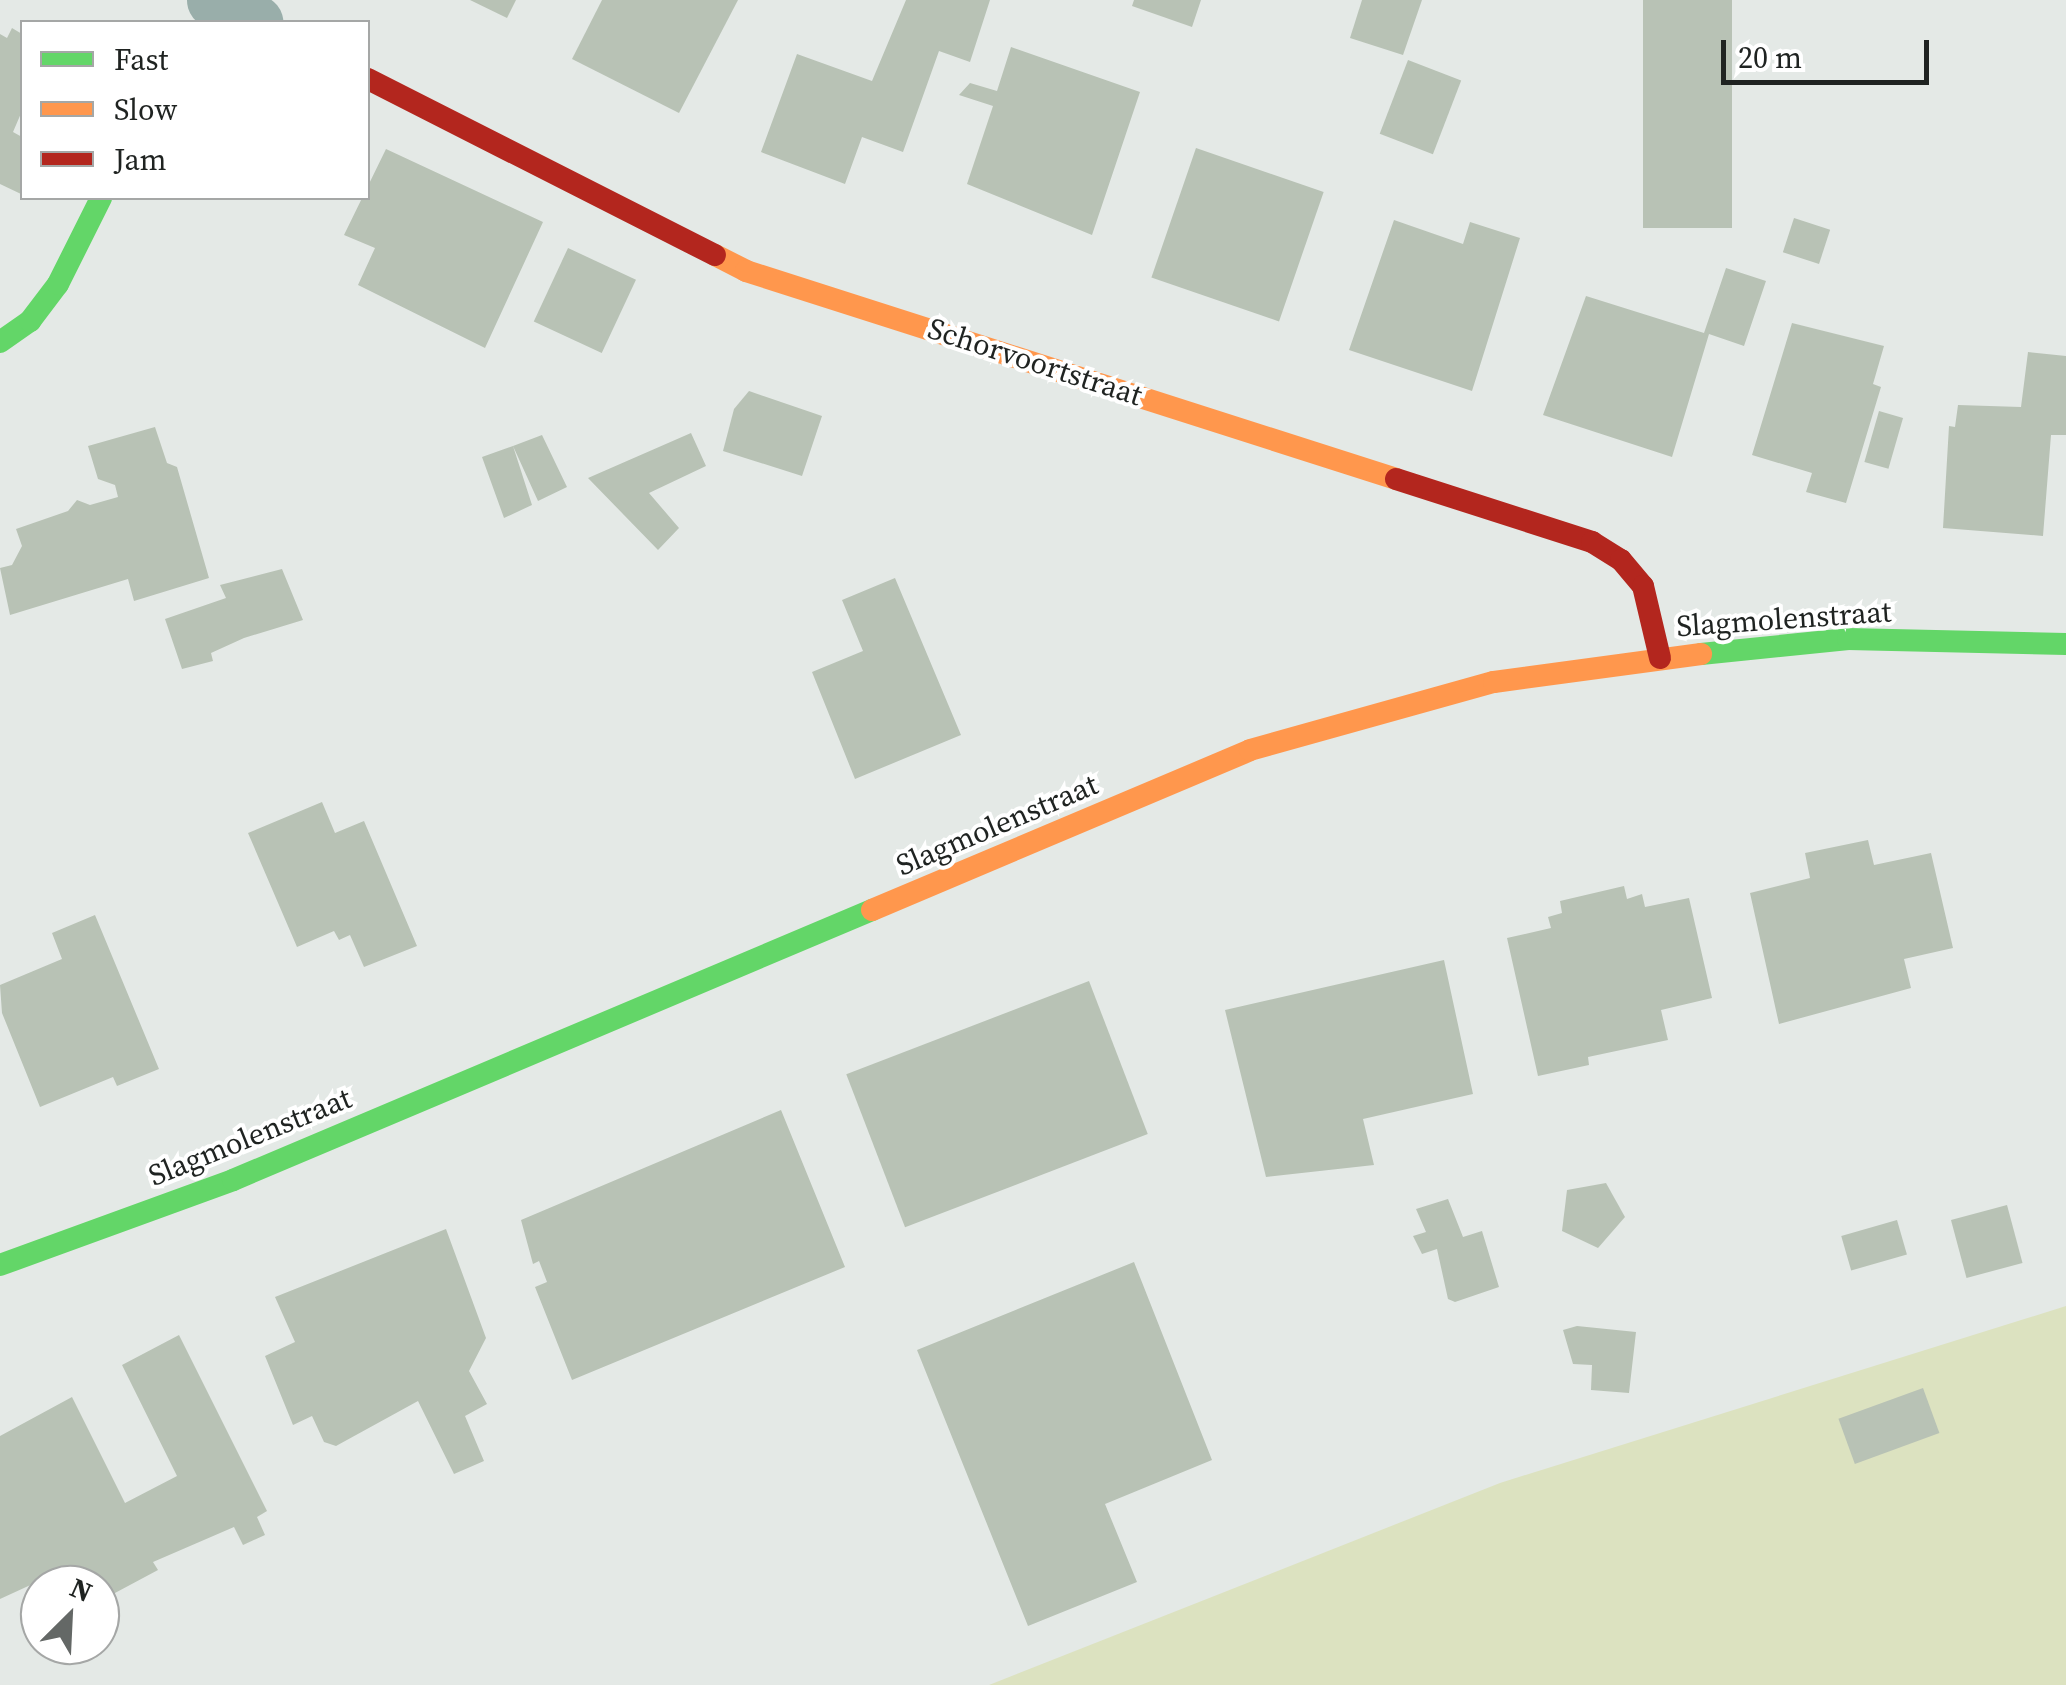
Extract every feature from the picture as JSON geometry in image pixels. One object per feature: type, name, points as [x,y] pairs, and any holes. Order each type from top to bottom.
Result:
[{"type":"street","name":"Schorvoortstraat","points":[[370,80],[746,271],[1592,542],[1622,560],[1643,586],[1660,658]]},
{"type":"street","points":[[0,342],[30,322],[58,284],[100,200]]},
{"type":"street","name":"Slagmolenstraat","points":[[0,1266],[232,1180],[1250,750],[1494,682],[1660,658],[1848,640],[2066,644]]},
{"type":"green space","points":[[2066,1306],[2066,1685],[989,1685],[1500,1483]]},
{"type":"building","points":[[470,0],[516,0],[507,18]]},
{"type":"building","points":[[602,0],[738,0],[679,113],[572,59]]},
{"type":"building","points":[[906,0],[990,0],[970,62],[939,51],[903,152],[862,137],[845,184],[761,152],[797,54],[872,81]]},
{"type":"building","points":[[1134,0],[1201,0],[1192,27],[1132,6]]},
{"type":"building","points":[[1362,0],[1422,0],[1403,55],[1350,38]]},
{"type":"building","points":[[1643,0],[1732,0],[1732,228],[1643,228]]},
{"type":"building","points":[[12,28],[20,33],[20,116],[13,132],[20,136],[20,194],[0,184],[0,34],[7,38]]},
{"type":"building","points":[[1011,47],[1140,92],[1092,235],[967,184],[993,106],[959,95],[970,83],[997,91]]},
{"type":"building","points":[[1408,60],[1461,80],[1433,154],[1380,134]]},
{"type":"building","points":[[1196,148],[1324,192],[1279,321],[1151,278]]},
{"type":"building","points":[[386,149],[543,222],[485,348],[358,285],[375,248],[344,235],[361,200],[370,200],[370,182]]},
{"type":"building","points":[[1794,218],[1830,230],[1819,264],[1783,252]]},
{"type":"building","points":[[1394,220],[1463,244],[1470,222],[1520,238],[1472,391],[1349,350]]},
{"type":"building","points":[[568,248],[636,280],[602,353],[534,321]]},
{"type":"building","points":[[1726,268],[1766,281],[1744,346],[1709,334],[1672,457],[1543,415],[1586,296],[1704,333]]},
{"type":"building","points":[[1792,323],[1884,346],[1873,384],[1881,387],[1846,503],[1806,492],[1812,473],[1752,455]]},
{"type":"building","points":[[2028,352],[2066,356],[2066,435],[2051,435],[2043,536],[1943,528],[1949,426],[1955,427],[1958,405],[2021,407]]},
{"type":"building","points":[[749,391],[822,416],[802,476],[723,451],[734,409]]},
{"type":"building","points":[[1879,411],[1903,418],[1888,469],[1864,462]]},
{"type":"building","points":[[155,427],[167,463],[177,467],[209,578],[134,601],[128,579],[10,615],[0,568],[12,565],[22,546],[16,529],[68,511],[77,500],[90,505],[118,497],[115,485],[98,479],[88,446]]},
{"type":"building","points":[[691,433],[706,466],[649,493],[679,528],[658,550],[588,478]]},
{"type":"building","points":[[542,435],[567,487],[538,501],[513,446]]},
{"type":"building","points":[[513,446],[532,505],[504,518],[482,457]]},
{"type":"building","points":[[282,569],[303,620],[244,638],[211,653],[213,661],[182,669],[165,619],[226,598],[220,585]]},
{"type":"building","points":[[895,578],[961,735],[855,779],[812,672],[863,651],[842,600]]},
{"type":"building","points":[[322,802],[335,833],[364,821],[417,946],[364,967],[350,935],[339,940],[334,931],[297,947],[248,833]]},
{"type":"building","points":[[1868,840],[1874,865],[1931,853],[1953,948],[1904,959],[1911,988],[1779,1024],[1750,893],[1810,878],[1805,853]]},
{"type":"building","points":[[1624,886],[1627,899],[1642,894],[1645,907],[1689,898],[1712,998],[1661,1010],[1668,1040],[1588,1057],[1589,1065],[1538,1076],[1507,938],[1551,928],[1548,917],[1562,913],[1560,901]]},
{"type":"building","points":[[95,915],[159,1069],[117,1086],[113,1077],[40,1107],[2,1013],[0,985],[62,959],[52,933]]},
{"type":"building","points":[[1444,960],[1473,1094],[1363,1119],[1374,1165],[1266,1177],[1225,1010]]},
{"type":"building","points":[[1089,981],[1148,1134],[905,1227],[846,1074]]},
{"type":"building","points":[[781,1110],[845,1267],[572,1380],[535,1287],[547,1282],[539,1261],[533,1264],[521,1220]]},
{"type":"building","points":[[1606,1183],[1625,1217],[1598,1248],[1562,1231],[1567,1190]]},
{"type":"building","points":[[1448,1199],[1463,1237],[1482,1231],[1499,1287],[1455,1302],[1448,1299],[1437,1249],[1422,1254],[1413,1236],[1426,1232],[1416,1209]]},
{"type":"building","points":[[2007,1205],[2023,1263],[1967,1278],[1951,1220]]},
{"type":"building","points":[[1897,1220],[1907,1255],[1851,1271],[1841,1236]]},
{"type":"building","points":[[446,1229],[486,1338],[469,1371],[487,1404],[465,1416],[484,1461],[454,1474],[418,1401],[336,1446],[324,1442],[312,1416],[293,1425],[265,1356],[295,1342],[275,1297]]},
{"type":"building","points":[[1134,1262],[1212,1460],[1105,1504],[1137,1582],[1028,1626],[917,1350]]},
{"type":"building","points":[[1577,1326],[1636,1332],[1629,1393],[1591,1390],[1592,1365],[1573,1364],[1563,1330]]},
{"type":"building","points":[[179,1335],[267,1511],[257,1517],[265,1535],[243,1545],[234,1527],[153,1562],[158,1570],[120,1590],[120,1565],[20,1565],[20,1590],[0,1599],[0,1436],[72,1397],[125,1503],[177,1476],[122,1365]]},
{"type":"building","points":[[1923,1388],[1939,1433],[1855,1464],[1838,1419]]},
{"type":"traffic: fast","points":[[0,342],[30,321],[58,284],[100,200]]},
{"type":"traffic: fast","points":[[1701,654],[1848,639],[2066,644]]},
{"type":"traffic: fast","points":[[0,1265],[233,1180],[872,910]]},
{"type":"traffic: slow","points":[[715,255],[746,271],[1396,479]]},
{"type":"traffic: slow","points":[[872,910],[1250,750],[1494,682],[1701,654]]},
{"type":"traffic: jam","points":[[370,80],[715,255]]},
{"type":"traffic: jam","points":[[1396,479],[1592,542],[1621,560],[1643,586],[1660,658]]}]
